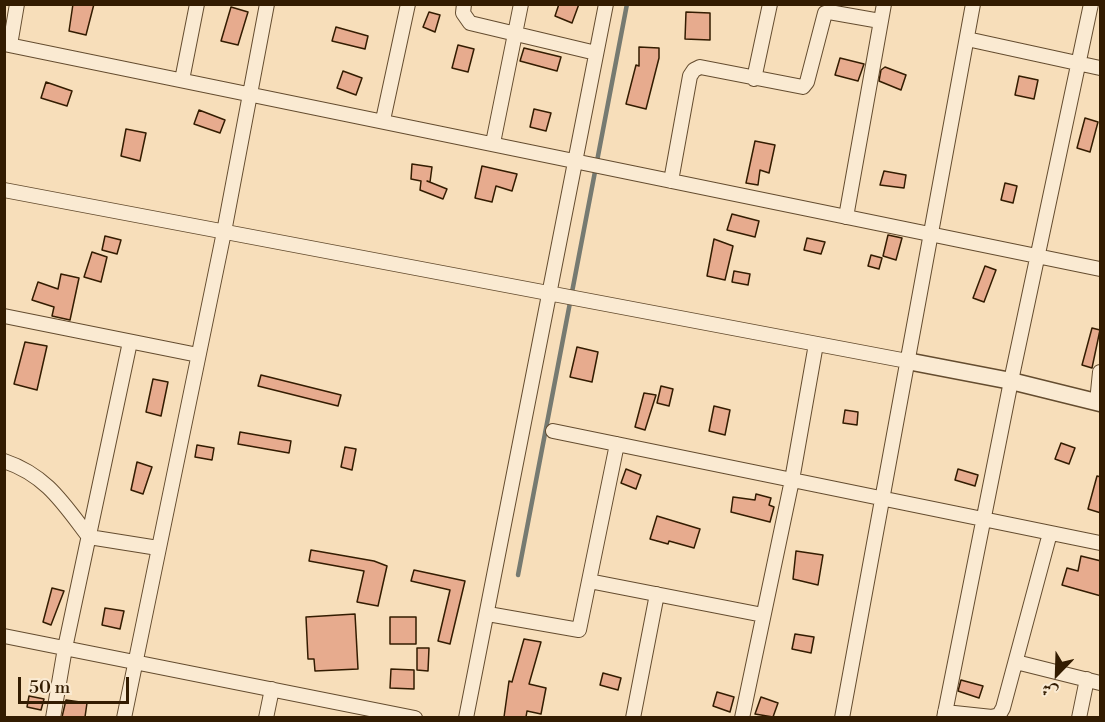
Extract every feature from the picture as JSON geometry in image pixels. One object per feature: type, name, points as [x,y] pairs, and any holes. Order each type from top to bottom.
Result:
[{"type":"street","points":[[17,4],[7,45],[252,93],[1101,269]]},
{"type":"street","points":[[182,80],[197,4]]},
{"type":"street","points":[[124,717],[252,93],[267,4]]},
{"type":"street","points":[[383,120],[408,4]]},
{"type":"street","points":[[464,4],[463,13],[470,23],[516,36],[596,53]]},
{"type":"street","points":[[493,143],[521,4]]},
{"type":"street","points":[[466,717],[551,294],[606,4]]},
{"type":"street","points":[[754,79],[770,4]]},
{"type":"street","points":[[846,217],[884,4]]},
{"type":"street","points":[[842,717],[973,4]]},
{"type":"street","points":[[1050,533],[1016,662],[999,715],[992,717],[945,714],[1011,381],[1091,4]]},
{"type":"street","points":[[671,181],[694,70],[700,67],[803,87],[807,82],[825,13],[880,21]]},
{"type":"street","points":[[967,39],[1101,68]]},
{"type":"street","points":[[4,190],[1011,381],[1099,403],[1101,372]]},
{"type":"street","points":[[4,316],[198,356]]},
{"type":"street","points":[[53,717],[65,648],[130,342]]},
{"type":"street","points":[[742,717],[792,480],[816,344]]},
{"type":"street","points":[[553,431],[1101,543]]},
{"type":"street","points":[[488,614],[579,630],[617,444]]},
{"type":"street","points":[[4,460],[28,469],[42,480],[89,537],[158,548]]},
{"type":"street","points":[[589,581],[764,615]]},
{"type":"street","points":[[633,717],[657,594]]},
{"type":"street","points":[[4,636],[272,689],[384,715],[415,717]]},
{"type":"street","points":[[1016,662],[1094,681],[1079,717]]},
{"type":"street","points":[[266,717],[272,689]]},
{"type":"building","points":[[73,4],[94,4],[86,35],[69,31]]},
{"type":"building","points":[[559,4],[579,4],[572,23],[555,16]]},
{"type":"building","points":[[231,7],[248,12],[238,45],[221,41]]},
{"type":"building","points":[[429,12],[440,15],[435,32],[423,27]]},
{"type":"building","points":[[686,12],[710,13],[710,40],[685,39]]},
{"type":"building","points":[[336,27],[368,36],[365,49],[332,41]]},
{"type":"building","points":[[458,45],[474,49],[468,72],[452,68]]},
{"type":"building","points":[[639,47],[659,48],[659,58],[646,109],[626,104],[636,65],[639,66]]},
{"type":"building","points":[[524,48],[561,57],[557,71],[520,61]]},
{"type":"building","points":[[840,58],[864,64],[858,81],[835,75]]},
{"type":"building","points":[[885,67],[906,75],[901,90],[879,81],[881,70]]},
{"type":"building","points":[[343,71],[362,78],[356,95],[337,88]]},
{"type":"building","points":[[1019,76],[1038,80],[1034,99],[1015,95]]},
{"type":"building","points":[[46,82],[72,91],[67,106],[41,98]]},
{"type":"building","points":[[534,109],[551,113],[546,131],[530,127]]},
{"type":"building","points":[[199,110],[225,120],[220,133],[194,124]]},
{"type":"building","points":[[1085,118],[1098,122],[1090,152],[1077,148]]},
{"type":"building","points":[[126,129],[146,133],[140,161],[121,156]]},
{"type":"building","points":[[755,141],[775,145],[769,173],[760,170],[758,185],[746,183]]},
{"type":"building","points":[[412,164],[432,167],[430,182],[427,181],[447,189],[443,199],[420,190],[421,181],[411,179]]},
{"type":"building","points":[[482,166],[517,174],[512,191],[496,186],[492,202],[475,198]]},
{"type":"building","points":[[884,171],[906,175],[904,188],[880,185]]},
{"type":"building","points":[[1005,183],[1017,186],[1013,203],[1001,200]]},
{"type":"building","points":[[732,214],[759,221],[755,237],[727,230]]},
{"type":"building","points":[[888,235],[902,238],[896,260],[883,256]]},
{"type":"building","points":[[105,236],[121,240],[117,254],[102,250]]},
{"type":"building","points":[[807,238],[825,242],[821,254],[804,250]]},
{"type":"building","points":[[714,239],[733,246],[725,280],[707,276]]},
{"type":"building","points":[[92,252],[107,257],[101,282],[84,277]]},
{"type":"building","points":[[871,255],[882,258],[879,269],[868,266]]},
{"type":"building","points":[[985,266],[996,270],[984,302],[973,298]]},
{"type":"building","points":[[734,271],[750,274],[748,285],[732,282]]},
{"type":"building","points":[[61,274],[79,278],[70,320],[52,316],[54,307],[32,300],[38,282],[58,289]]},
{"type":"building","points":[[1092,328],[1100,330],[1092,368],[1082,365]]},
{"type":"building","points":[[25,342],[47,346],[37,390],[14,384]]},
{"type":"building","points":[[577,347],[598,352],[592,382],[570,377]]},
{"type":"building","points":[[261,375],[341,395],[338,406],[258,386]]},
{"type":"building","points":[[153,379],[168,382],[161,416],[146,412]]},
{"type":"building","points":[[661,386],[673,389],[669,406],[657,403]]},
{"type":"building","points":[[644,393],[656,395],[645,430],[635,427]]},
{"type":"building","points":[[714,406],[730,410],[725,435],[709,431]]},
{"type":"building","points":[[845,410],[858,412],[857,425],[843,423]]},
{"type":"building","points":[[240,432],[291,441],[289,453],[238,444]]},
{"type":"building","points":[[1061,443],[1075,448],[1069,464],[1055,459]]},
{"type":"building","points":[[197,445],[214,448],[212,460],[195,457]]},
{"type":"building","points":[[345,447],[356,449],[352,470],[341,467]]},
{"type":"building","points":[[137,462],[152,467],[143,494],[131,490]]},
{"type":"building","points":[[626,469],[641,475],[636,489],[621,483]]},
{"type":"building","points":[[958,469],[978,475],[975,486],[955,480]]},
{"type":"building","points":[[1097,476],[1101,477],[1101,513],[1088,509]]},
{"type":"building","points":[[756,494],[771,498],[769,505],[774,507],[770,522],[731,512],[733,497],[755,500]]},
{"type":"building","points":[[657,516],[700,529],[694,548],[669,541],[668,544],[650,539]]},
{"type":"building","points":[[311,550],[374,561],[387,566],[378,606],[357,602],[364,571],[309,561]]},
{"type":"building","points":[[796,551],[823,555],[818,585],[793,579]]},
{"type":"building","points":[[1081,556],[1101,561],[1101,596],[1062,585],[1067,568],[1078,571]]},
{"type":"building","points":[[414,570],[465,581],[450,644],[438,641],[450,590],[411,581]]},
{"type":"building","points":[[52,588],[64,591],[51,625],[43,622]]},
{"type":"building","points":[[105,608],[124,611],[120,629],[102,625]]},
{"type":"building","points":[[355,614],[358,669],[315,671],[314,659],[308,659],[306,617]]},
{"type":"building","points":[[390,617],[416,617],[416,644],[390,644]]},
{"type":"building","points":[[795,634],[814,637],[811,653],[792,649]]},
{"type":"building","points":[[524,639],[541,642],[529,684],[546,688],[541,714],[527,711],[526,717],[504,717],[509,681],[512,682]]},
{"type":"building","points":[[417,648],[429,648],[428,671],[417,670]]},
{"type":"building","points":[[391,669],[414,670],[414,689],[390,688]]},
{"type":"building","points":[[603,673],[621,678],[618,690],[600,685]]},
{"type":"building","points":[[961,680],[983,686],[979,698],[958,691]]},
{"type":"building","points":[[717,692],[734,697],[730,712],[713,706]]},
{"type":"building","points":[[29,696],[44,699],[41,710],[27,707]]},
{"type":"building","points":[[761,697],[778,703],[773,717],[755,714]]},
{"type":"building","points":[[66,700],[87,703],[85,717],[62,717]]},
{"type":"waterway","points":[[518,575],[627,4]]}]
